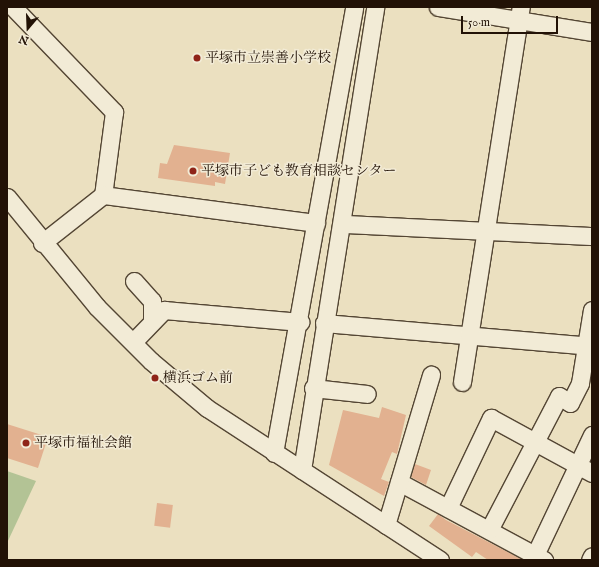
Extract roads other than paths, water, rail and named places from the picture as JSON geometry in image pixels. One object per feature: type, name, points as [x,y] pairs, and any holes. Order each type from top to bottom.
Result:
[{"type":"street","points":[[13,7],[114,112],[104,195]]},
{"type":"street","points":[[274,453],[300,322],[354,7]]},
{"type":"street","points":[[302,470],[324,323],[344,224],[375,7]]},
{"type":"street","points":[[438,7],[520,14],[592,32]]},
{"type":"street","points":[[462,382],[520,14]]},
{"type":"street","points":[[42,243],[104,195],[316,223]]},
{"type":"street","points":[[7,198],[42,243],[133,342],[207,408],[440,560]]},
{"type":"street","points":[[344,224],[592,236]]},
{"type":"street","points":[[134,281],[152,301],[152,321]]},
{"type":"street","points":[[133,342],[164,310],[300,322]]},
{"type":"street","points":[[489,530],[559,396],[570,403],[580,383],[589,345],[592,310]]},
{"type":"street","points":[[324,323],[589,345]]},
{"type":"street","points":[[386,525],[430,375]]},
{"type":"street","points":[[314,388],[367,394]]},
{"type":"street","points":[[448,508],[491,418],[585,469]]},
{"type":"street","points":[[399,482],[540,558],[585,469],[592,435]]},
{"type":"street","points":[[590,560],[592,556]]},
{"type":"place","name":"平塚市立崇善小学校","points":[[197,58]]},
{"type":"place","name":"平塚市子ども教育相談センター","points":[[193,171]]},
{"type":"place","name":"横浜ゴム前","points":[[155,378]]},
{"type":"place","name":"平塚市福祉会館","points":[[26,443]]}]
